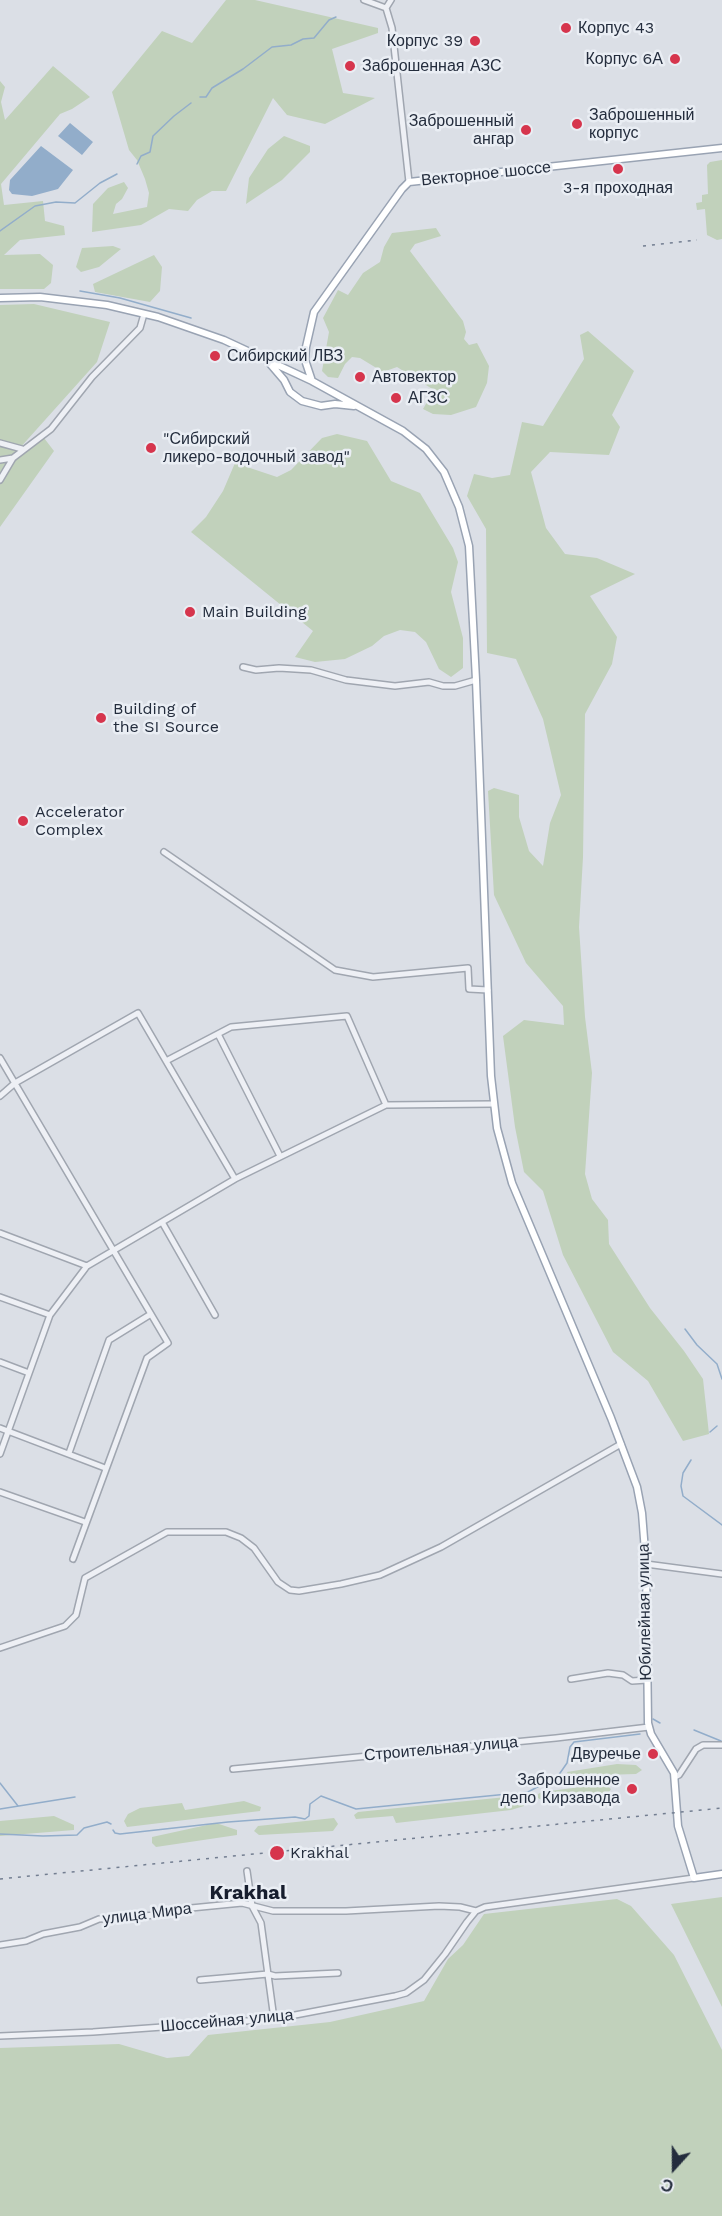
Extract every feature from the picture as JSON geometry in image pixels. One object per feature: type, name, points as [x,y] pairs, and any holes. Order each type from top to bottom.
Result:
[{"type":"main road","name":"Векторное шоссе","points":[[312,381],[305,360],[307,335],[314,312],[409,182],[722,148]]},
{"type":"main road","name":"Юбилейная улица","points":[[0,298],[70,299],[107,304],[224,340],[312,381],[403,431],[436,459],[448,481],[459,507],[469,546],[493,1104],[497,1128],[512,1183],[621,1444],[639,1497],[646,1564],[649,1727],[675,1778],[678,1826],[694,1878]]},
{"type":"main road","points":[[266,359],[284,380],[290,392],[306,403],[321,406],[335,404],[357,407]]},
{"type":"main road","points":[[284,380],[287,372],[303,369],[305,360]]},
{"type":"main road","points":[[334,393],[337,399],[335,404]]},
{"type":"main road","points":[[694,1878],[722,1874]]},
{"type":"street","points":[[364,0],[386,8]]},
{"type":"street","points":[[391,0],[386,8],[392,28],[409,182]]},
{"type":"street","points":[[0,480],[13,458],[51,429],[92,377],[140,328],[144,314]]},
{"type":"street","points":[[0,443],[22,449]]},
{"type":"street","points":[[0,460],[13,458]]},
{"type":"street","points":[[243,667],[256,670],[279,668],[311,670],[346,680],[395,686],[429,682],[455,687],[476,680]]},
{"type":"street","points":[[164,852],[335,970],[373,977],[468,968],[469,989],[488,990]]},
{"type":"street","points":[[0,1096],[15,1083],[138,1013],[235,1179]]},
{"type":"street","points":[[166,1060],[231,1027],[347,1016],[386,1105]]},
{"type":"street","points":[[218,1034],[280,1156]]},
{"type":"street","points":[[0,1058],[168,1343],[147,1358],[73,1559]]},
{"type":"street","points":[[0,1454],[50,1315],[87,1266],[235,1179],[386,1105],[493,1104]]},
{"type":"street","points":[[162,1222],[215,1315]]},
{"type":"street","points":[[0,1233],[87,1266]]},
{"type":"street","points":[[0,1297],[50,1315]]},
{"type":"street","points":[[69,1453],[109,1340],[151,1314]]},
{"type":"street","points":[[0,1362],[29,1373]]},
{"type":"street","points":[[0,1428],[105,1468]]},
{"type":"street","points":[[0,1648],[65,1626],[76,1615],[85,1578],[167,1532],[226,1532],[241,1538],[254,1548],[278,1582],[290,1590],[299,1591],[342,1584],[380,1575],[441,1547],[621,1444]]},
{"type":"street","points":[[0,1492],[85,1522]]},
{"type":"street","points":[[646,1564],[722,1574]]},
{"type":"street","points":[[571,1679],[608,1673],[623,1675],[632,1681],[647,1680]]},
{"type":"street","name":"Строительная улица","points":[[232,1769],[649,1727]]},
{"type":"street","points":[[675,1778],[680,1775],[687,1761],[699,1747],[722,1745]]},
{"type":"street","points":[[247,1871],[252,1906],[261,1923],[274,2019]]},
{"type":"street","name":"Шоссейная улица","points":[[0,2036],[274,2019],[406,1993],[416,1988],[434,1968],[476,1911],[485,1907],[694,1878]]},
{"type":"street","name":"улица Мира","points":[[0,1945],[26,1941],[43,1934],[80,1927],[99,1919],[157,1915],[191,1908],[242,1903],[273,1911],[346,1911],[439,1906],[460,1907],[476,1911]]},
{"type":"street","points":[[200,1980],[268,1974],[275,1976],[338,1973]]},
{"type":"green space","points":[[226,0],[255,0],[378,28],[378,33],[332,49],[343,93],[375,98],[325,124],[287,115],[273,98],[226,191],[212,191],[197,200],[188,211],[169,209],[141,225],[92,232],[93,204],[108,188],[124,182],[128,188],[116,204],[113,214],[147,207],[149,193],[137,160],[129,150],[112,92],[162,31],[192,43]]},
{"type":"green space","points":[[53,66],[90,97],[60,114],[1,184],[4,205],[43,201],[45,221],[64,226],[65,235],[20,240],[4,255],[40,254],[53,265],[51,283],[44,289],[0,289],[0,81],[5,87],[1,102],[5,120]]},
{"type":"green space","points":[[284,136],[310,146],[310,152],[282,180],[246,204],[249,178],[268,149]]},
{"type":"green space","points":[[722,160],[722,239],[717,240],[707,235],[705,209],[697,210],[696,203],[702,202],[702,195],[708,194],[707,165],[710,162]]},
{"type":"green space","points":[[436,228],[441,236],[415,244],[410,251],[463,321],[466,332],[464,339],[469,345],[477,343],[489,366],[487,383],[476,407],[451,415],[433,414],[423,409],[434,390],[397,367],[383,372],[360,358],[352,357],[345,364],[338,378],[328,377],[322,371],[329,332],[323,318],[338,290],[348,295],[363,273],[380,262],[384,247],[392,233]]},
{"type":"green space","points":[[113,246],[121,249],[99,267],[81,272],[76,267],[82,248]]},
{"type":"green space","points":[[154,255],[162,267],[160,291],[150,302],[95,292],[93,284]]},
{"type":"green space","points":[[34,304],[110,322],[97,362],[19,449],[23,451],[44,438],[54,451],[0,527],[0,305]]},
{"type":"green space","points":[[588,331],[634,371],[612,415],[620,427],[609,455],[550,452],[531,472],[546,528],[565,554],[597,558],[635,574],[590,596],[617,637],[612,664],[585,714],[583,857],[579,927],[585,1017],[592,1073],[585,1174],[592,1199],[608,1220],[609,1244],[650,1308],[703,1379],[709,1434],[683,1441],[648,1381],[613,1352],[563,1255],[543,1191],[524,1172],[515,1127],[503,1036],[524,1020],[564,1025],[563,1006],[526,963],[494,895],[488,791],[494,788],[519,795],[519,817],[529,851],[543,866],[550,823],[561,795],[543,719],[516,659],[487,653],[486,529],[467,496],[474,474],[492,478],[510,475],[522,422],[543,426],[584,359],[580,335]]},
{"type":"green space","points":[[337,434],[367,441],[391,481],[420,493],[453,548],[458,562],[451,592],[463,638],[463,668],[451,677],[439,669],[426,642],[415,632],[400,630],[384,636],[372,646],[345,659],[315,662],[295,657],[313,631],[191,532],[206,517],[223,491],[235,463],[277,477],[291,470],[322,438]]},
{"type":"green space","points":[[617,1764],[636,1765],[642,1770],[636,1774],[569,1776],[567,1772]]},
{"type":"green space","points":[[604,1784],[611,1789],[607,1795],[545,1802],[538,1798],[538,1794],[542,1792]]},
{"type":"green space","points":[[523,1797],[524,1806],[511,1810],[396,1823],[393,1816],[356,1819],[354,1815],[358,1812]]},
{"type":"green space","points":[[244,1801],[261,1807],[260,1811],[127,1827],[124,1821],[128,1814],[140,1808],[182,1803],[185,1810]]},
{"type":"green space","points":[[54,1816],[74,1825],[74,1830],[0,1836],[0,1821]]},
{"type":"green space","points":[[334,1818],[338,1824],[333,1831],[259,1835],[254,1831],[258,1826]]},
{"type":"green space","points":[[216,1823],[237,1830],[237,1835],[156,1847],[152,1843],[152,1837]]},
{"type":"green space","points":[[722,1897],[722,2007],[671,1904]]},
{"type":"green space","points":[[617,1899],[631,1906],[674,1955],[722,2050],[722,2216],[0,2216],[0,2048],[119,2044],[167,2058],[189,2056],[208,2035],[330,2022],[424,2001],[448,1959],[463,1945],[484,1914]]},
{"type":"water","points":[[70,123],[93,142],[82,155],[58,136]]},
{"type":"water","points":[[41,146],[73,170],[58,189],[32,196],[12,194],[9,190],[10,180]]},
{"type":"waterway","points":[[200,97],[206,97],[212,88],[243,69],[272,47],[291,45],[303,39],[314,38],[329,20],[336,17]]},
{"type":"waterway","points":[[137,164],[141,156],[150,152],[153,136],[191,103]]},
{"type":"waterway","points":[[0,231],[35,206],[56,202],[75,203],[100,183],[117,174]]},
{"type":"waterway","points":[[80,291],[120,298],[191,318]]},
{"type":"waterway","points":[[685,1329],[697,1345],[717,1364],[722,1379]]},
{"type":"waterway","points":[[710,1432],[717,1426]]},
{"type":"waterway","points":[[691,1460],[683,1473],[681,1486],[683,1496],[722,1525]]},
{"type":"waterway","points":[[653,1719],[660,1723]]},
{"type":"waterway","points":[[694,1730],[721,1741]]},
{"type":"waterway","points":[[113,1830],[120,1834],[228,1822],[295,1817],[305,1819],[309,1816],[310,1804],[321,1796],[356,1809],[528,1792],[558,1776],[567,1763],[570,1747],[574,1742],[640,1734]]},
{"type":"waterway","points":[[0,1783],[18,1806]]},
{"type":"waterway","points":[[0,1809],[75,1797]]},
{"type":"waterway","points":[[0,1834],[77,1835],[84,1828],[107,1822],[111,1824]]},
{"type":"railway","points":[[643,246],[697,240]]},
{"type":"railway","points":[[0,1879],[722,1808]]},
{"type":"place","name":"Корпус 43","points":[[566,28]]},
{"type":"place","name":"Корпус 39","points":[[475,41]]},
{"type":"place","name":"Корпус 6А","points":[[675,59]]},
{"type":"place","name":"Заброшенная АЗС","points":[[350,66]]},
{"type":"place","name":"Заброшенный корпус","points":[[577,124]]},
{"type":"place","name":"Заброшенный ангар","points":[[526,130]]},
{"type":"place","name":"3-я проходная","points":[[618,169]]},
{"type":"place","name":"Сибирский ЛВЗ","points":[[215,356]]},
{"type":"place","name":"Автовектор","points":[[360,377]]},
{"type":"place","name":"АГЗС","points":[[396,398]]},
{"type":"place","name":"\"Сибирский ликеро-водочный завод\"","points":[[151,448]]},
{"type":"place","name":"Main Building","points":[[190,612]]},
{"type":"place","name":"Building of the SI Source","points":[[101,718]]},
{"type":"place","name":"Accelerator Complex","points":[[23,821]]},
{"type":"place","name":"Двуречье","points":[[653,1754]]},
{"type":"place","name":"Заброшенное депо Кирзавода","points":[[632,1789]]},
{"type":"place","name":"Krakhal","points":[[277,1853]]},
{"type":"district","name":"Krakhal","points":[[248,1893]]}]
